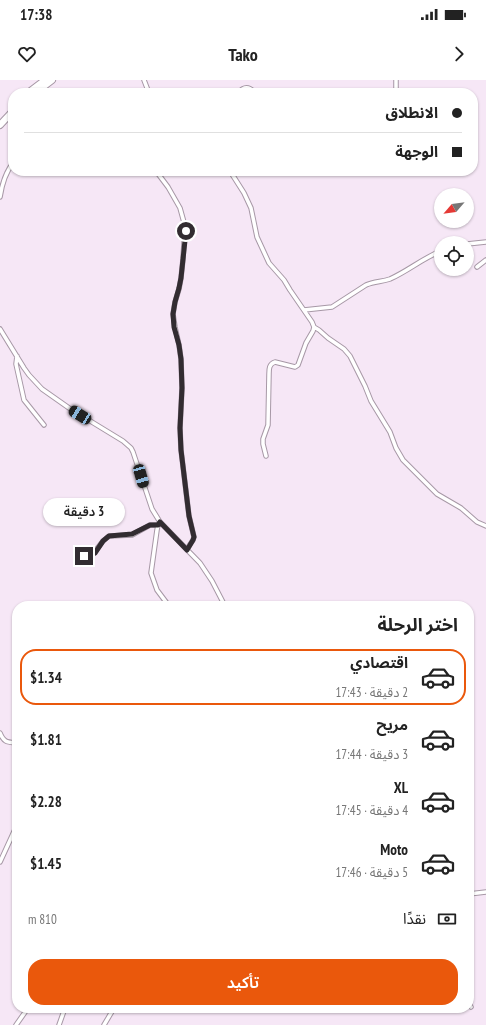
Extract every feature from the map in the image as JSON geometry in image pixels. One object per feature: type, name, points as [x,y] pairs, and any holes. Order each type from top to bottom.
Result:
[{"type":"highway","points":[[35,88],[45,80]]},
{"type":"highway","points":[[45,88],[52,80]]},
{"type":"highway","points":[[0,118],[8,110]]},
{"type":"highway","points":[[0,124],[8,116]]},
{"type":"street","points":[[0,197],[3,179],[8,170]]},
{"type":"street","points":[[160,176],[180,208],[185,226],[184,259],[173,314],[174,327],[181,359],[181,450],[189,516],[194,537],[187,550]]},
{"type":"street","points":[[233,176],[251,208],[257,237],[269,263],[284,280],[314,327],[344,349],[350,356],[371,401],[390,432],[396,448],[403,460],[433,491],[461,508],[477,522],[486,526]]},
{"type":"street","points":[[474,243],[486,242]]},
{"type":"street","points":[[304,310],[332,307],[366,285],[389,280],[434,254]]},
{"type":"street","points":[[477,267],[486,260]]},
{"type":"street","points":[[266,456],[263,439],[268,424],[270,366],[275,362],[295,367],[298,365],[314,327]]},
{"type":"street","points":[[0,329],[29,375],[42,389],[69,408],[123,441],[131,448],[136,458],[152,509],[159,523],[204,569],[222,601]]},
{"type":"street","points":[[17,356],[16,364],[24,400],[44,425]]},
{"type":"street","points":[[84,556],[95,553],[103,541],[109,536],[132,534],[150,525],[159,523]]},
{"type":"street","points":[[159,523],[151,573],[157,590],[165,601]]},
{"type":"street","points":[[0,733],[6,742],[12,743]]},
{"type":"street","points":[[0,862],[12,836]]},
{"type":"street","points":[[474,893],[486,892]]},
{"type":"street","points":[[16,1025],[24,1013]]},
{"type":"street","points":[[59,1025],[63,1013]]},
{"type":"street","points":[[104,1025],[111,1013]]},
{"type":"route","points":[[84,556],[95,553],[103,541],[109,536],[132,534],[150,525],[158,525],[160,522],[187,550],[194,537],[190,524],[181,450],[180,407],[182,374],[179,345],[174,327],[173,314],[184,259],[186,231]]}]
